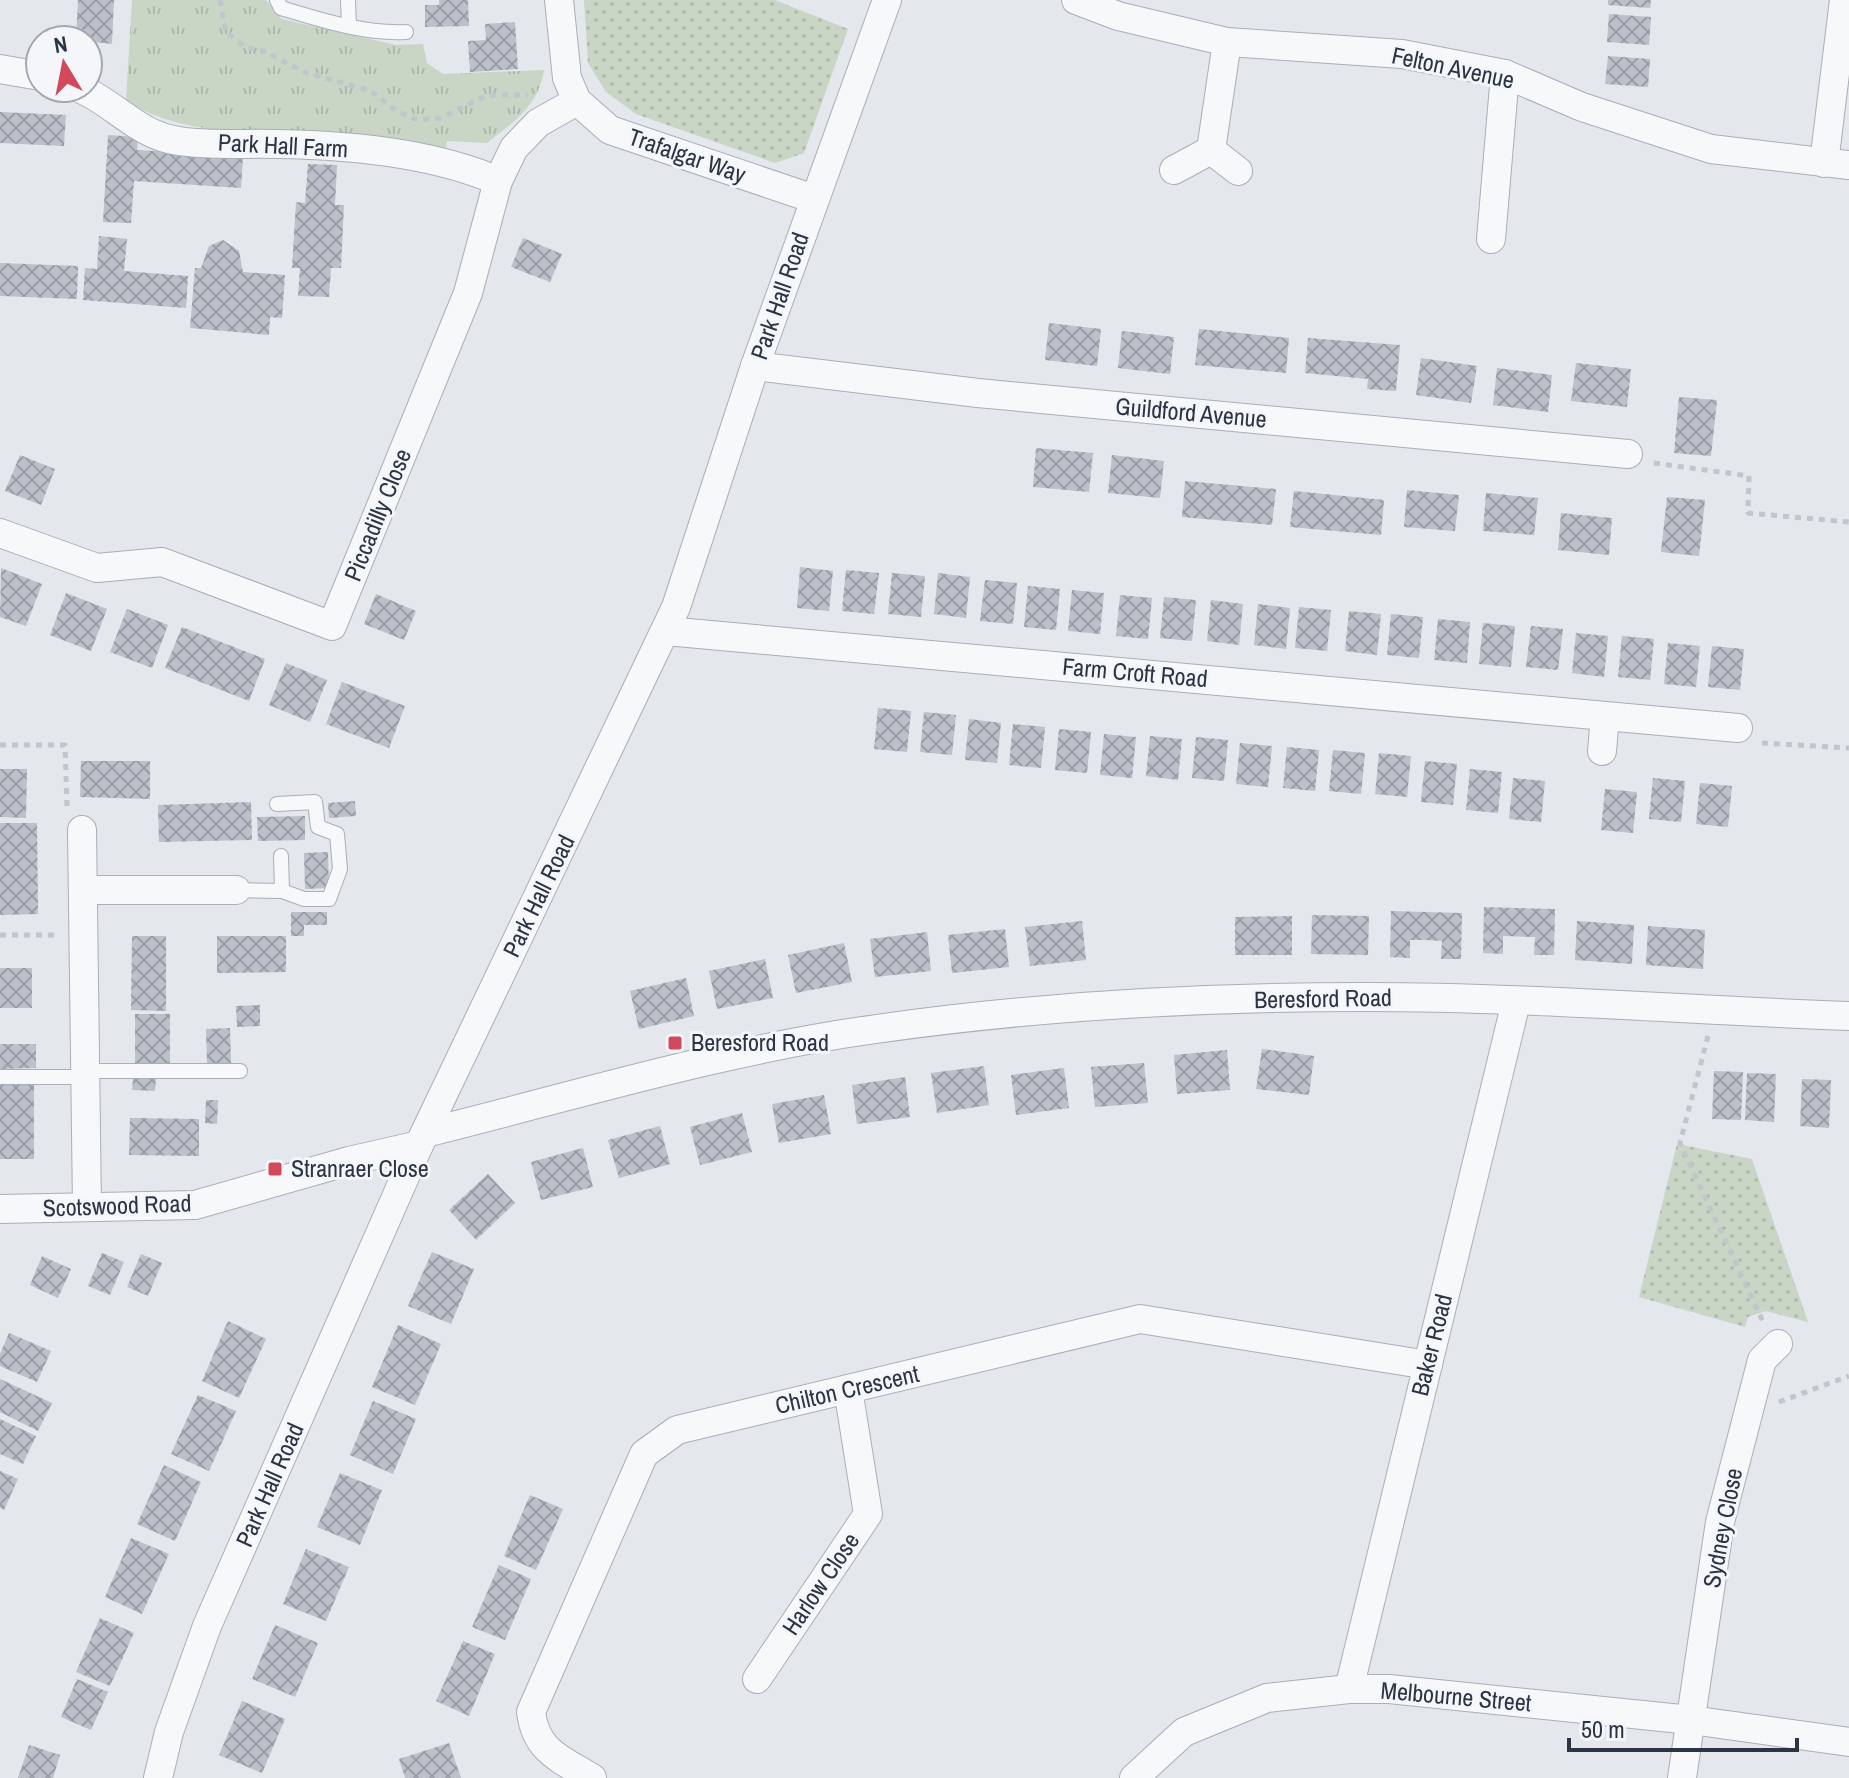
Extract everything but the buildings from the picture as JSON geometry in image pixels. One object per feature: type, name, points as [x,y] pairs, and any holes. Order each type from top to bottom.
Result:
[{"type":"street","points":[[559,0],[562,56],[577,101]]},
{"type":"street","name":"Park Hall Road","points":[[158,1778],[169,1732],[207,1626],[422,1139],[666,631],[755,366],[887,0]]},
{"type":"street","name":"Felton Avenue","points":[[1076,0],[1118,16],[1227,42],[1402,54],[1505,74],[1582,107],[1711,149],[1837,164],[1844,0]]},
{"type":"street","points":[[1211,150],[1227,42]]},
{"type":"street","points":[[0,69],[24,73]]},
{"type":"street","points":[[1491,239],[1505,74]]},
{"type":"street","name":"Park Hall Farm","points":[[104,101],[122,117],[151,134],[179,141],[328,146],[431,160],[468,168],[498,181]]},
{"type":"street","name":"Piccadilly Close","points":[[0,533],[97,568],[162,562],[332,626],[468,293],[498,181],[514,148],[538,123],[577,101]]},
{"type":"street","name":"Trafalgar Way","points":[[577,101],[610,130],[814,199]]},
{"type":"street","points":[[1174,170],[1211,150]]},
{"type":"street","points":[[1211,150],[1238,171]]},
{"type":"street","name":"Guildford Avenue","points":[[755,366],[994,395],[1628,454]]},
{"type":"street","name":"Farm Croft Road","points":[[666,631],[1738,728]]},
{"type":"street","points":[[1602,751],[1605,716]]},
{"type":"street","points":[[82,830],[87,1207]]},
{"type":"street","points":[[84,890],[236,890]]},
{"type":"street","name":"Beresford Road","points":[[422,1139],[744,1054],[874,1029],[1159,1002],[1367,997],[1849,1016]]},
{"type":"street","name":"Baker Road","points":[[1349,1689],[1516,1002]]},
{"type":"street","name":"Scotswood Road","points":[[0,1209],[195,1205],[422,1139]]},
{"type":"street","name":"Chilton Crescent","points":[[592,1778],[546,1750],[534,1732],[531,1712],[644,1454],[677,1430],[1140,1319],[1428,1365]]},
{"type":"street","name":"Sydney Close","points":[[1682,1778],[1720,1522],[1762,1360],[1778,1344]]},
{"type":"street","name":"Harlow Close","points":[[757,1679],[868,1514],[848,1389]]},
{"type":"street","name":"Melbourne Street","points":[[1134,1778],[1184,1732],[1267,1698],[1349,1689],[1389,1689],[1691,1720],[1849,1742]]},
{"type":"lane","points":[[277,0],[281,8],[349,26],[384,33],[406,32]]},
{"type":"lane","points":[[348,0],[349,26]]},
{"type":"lane","points":[[236,890],[282,891],[304,899],[329,899],[340,869],[337,834],[318,827],[315,802],[277,804]]},
{"type":"lane","points":[[281,856],[282,891]]},
{"type":"lane","points":[[0,1077],[240,1071]]},
{"type":"path","points":[[220,0],[226,32],[245,47],[266,52],[304,72],[371,91],[396,111],[418,120],[440,118],[488,95],[513,94],[577,101]]},
{"type":"path","points":[[1628,454],[1643,462],[1749,476],[1748,513],[1849,522]]},
{"type":"path","points":[[1738,728],[1739,741],[1849,748]]},
{"type":"path","points":[[0,745],[65,745],[68,816],[82,830]]},
{"type":"path","points":[[0,935],[84,935]]},
{"type":"path","points":[[1714,1011],[1680,1143],[1757,1314],[1778,1344]]},
{"type":"path","points":[[1748,1414],[1849,1376]]},
{"type":"green space","points":[[132,0],[266,0],[282,19],[396,45],[423,44],[427,63],[443,74],[544,70],[537,93],[524,112],[487,143],[447,141],[446,149],[195,126],[149,113],[126,101]]},
{"type":"green space","points":[[584,0],[775,0],[848,29],[804,153],[775,163],[636,114],[606,92],[588,63]]},
{"type":"green space","points":[[1677,1144],[1752,1159],[1808,1322],[1766,1311],[1748,1317],[1745,1327],[1639,1297]]},
{"type":"place","name":"Beresford Road","points":[[675,1043]]},
{"type":"place","name":"Stranraer Close","points":[[275,1169]]}]
